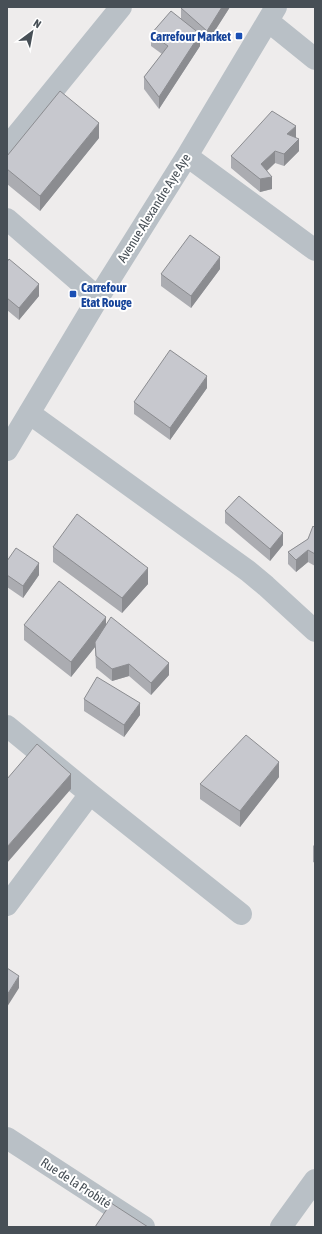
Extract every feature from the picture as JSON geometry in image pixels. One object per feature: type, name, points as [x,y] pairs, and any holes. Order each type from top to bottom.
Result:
[{"type":"street","points":[[7,147],[121,7]]},
{"type":"street","points":[[272,14],[315,59]]},
{"type":"street","name":"Avenue Alexandre Aye Aye","points":[[7,450],[272,14]]},
{"type":"street","points":[[187,156],[315,250]]},
{"type":"street","points":[[7,219],[98,298]]},
{"type":"street","points":[[30,412],[248,571],[315,631]]},
{"type":"street","points":[[7,726],[241,914]]},
{"type":"street","points":[[7,905],[90,794]]},
{"type":"street","name":"Rue de la Probité","points":[[7,1138],[144,1227]]},
{"type":"street","points":[[281,1227],[315,1180]]},
{"type":"building","points":[[222,7],[207,31],[181,8]]},
{"type":"building","points":[[171,11],[200,34],[159,97],[144,77],[168,46],[151,34]]},
{"type":"building","points":[[60,91],[99,123],[40,196],[7,169],[7,156]]},
{"type":"building","points":[[272,111],[296,126],[287,134],[299,139],[284,154],[275,151],[261,164],[272,177],[260,179],[231,156]]},
{"type":"building","points":[[190,235],[220,257],[191,296],[161,274]]},
{"type":"building","points":[[9,259],[39,284],[19,308],[7,298],[7,262]]},
{"type":"building","points":[[170,350],[207,376],[170,428],[134,402]]},
{"type":"building","points":[[239,496],[283,533],[270,549],[225,511]]},
{"type":"building","points":[[77,514],[148,568],[122,598],[53,547]]},
{"type":"building","points":[[313,526],[315,528],[315,554],[308,550],[296,560],[288,552],[308,539]]},
{"type":"building","points":[[16,548],[39,563],[23,586],[7,575],[7,561]]},
{"type":"building","points":[[59,581],[106,617],[71,662],[24,625]]},
{"type":"building","points":[[111,617],[169,663],[151,683],[129,664],[112,669],[96,656],[95,642]]},
{"type":"building","points":[[97,677],[140,703],[124,725],[84,699]]},
{"type":"building","points":[[246,735],[279,762],[240,811],[200,784]]},
{"type":"building","points":[[37,744],[71,774],[7,847],[7,779]]},
{"type":"building","points":[[7,968],[19,976],[7,995]]},
{"type":"building","points":[[111,1203],[148,1227],[95,1227]]},
{"type":"place","name":"Carrefour Market","points":[[239,36]]},
{"type":"place","name":"Carrefour Etat Rouge","points":[[73,294]]}]
